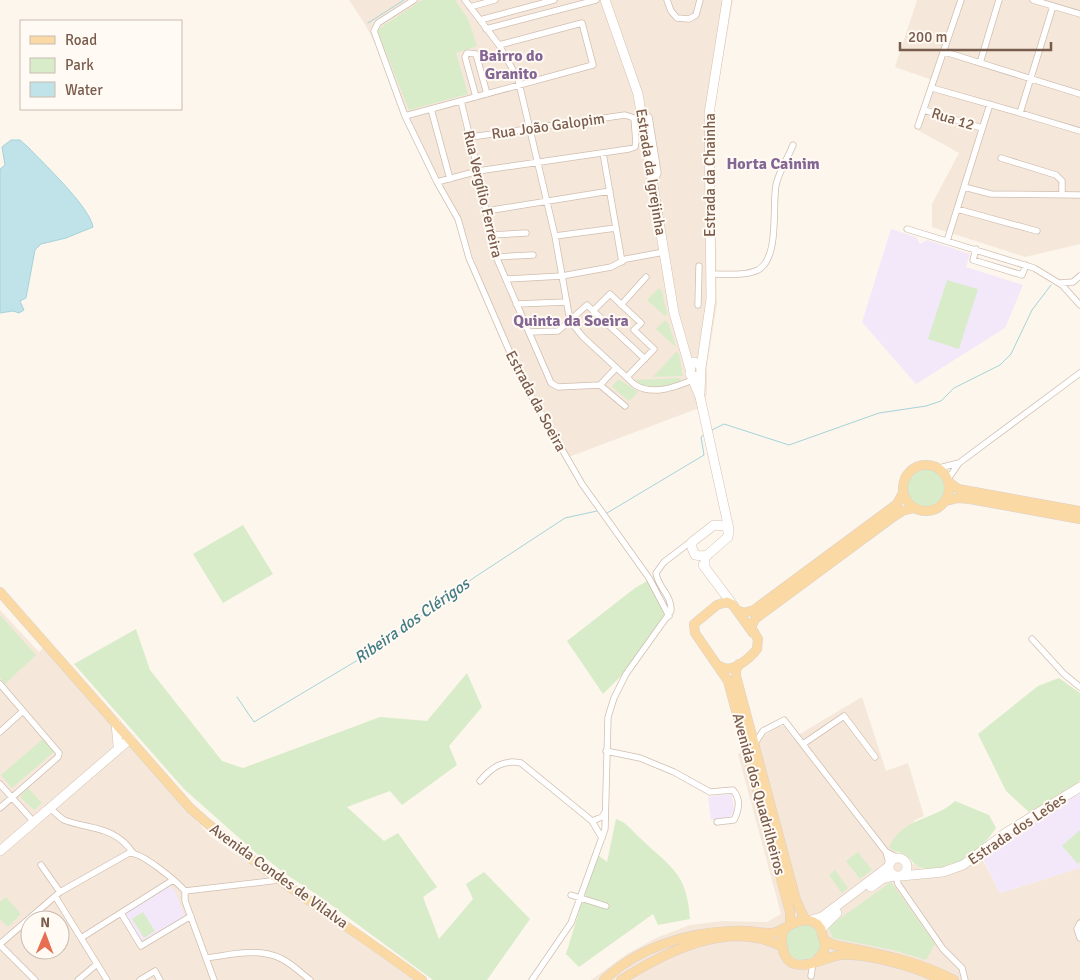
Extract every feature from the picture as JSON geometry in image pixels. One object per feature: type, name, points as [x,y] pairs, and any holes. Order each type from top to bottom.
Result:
[{"type":"main road","points":[[949,481],[950,492],[946,501],[940,508],[932,511],[922,512],[914,508],[907,502],[903,493],[903,484],[906,476],[912,469],[921,465],[930,465],[939,468],[958,489],[1080,511]]},
{"type":"main road","points":[[903,493],[897,504],[755,609],[744,613],[727,602],[717,605],[697,620],[694,626],[695,634],[720,666],[727,670],[740,663],[757,649],[751,625],[757,618],[897,514],[914,508]]},
{"type":"main road","points":[[946,501],[958,498],[970,499],[1080,519]]},
{"type":"main road","name":"Avenida Condes de Vilalva","points":[[0,592],[190,808],[218,833],[270,873],[420,979]]},
{"type":"main road","points":[[735,608],[755,635]]},
{"type":"main road","name":"Avenida dos Quadrilheiros","points":[[740,663],[735,673],[754,745],[796,900],[808,920]]},
{"type":"main road","name":"Avenida dos Quadrilheiros","points":[[720,666],[728,680],[790,912],[787,926]]},
{"type":"main road","points":[[604,980],[636,956],[660,946],[701,934],[734,931],[772,933],[808,920],[821,929],[824,940],[824,951],[814,961]]},
{"type":"main road","points":[[787,926],[781,940],[785,956],[795,964],[852,955],[903,965],[941,980]]},
{"type":"main road","points":[[621,980],[680,948],[713,940],[757,939],[783,947]]},
{"type":"main road","points":[[824,940],[834,946],[905,959],[934,969],[954,980]]},
{"type":"main road","points":[[612,980],[660,946]]},
{"type":"main road","points":[[627,980],[642,967]]},
{"type":"street","points":[[465,0],[499,45],[520,85],[555,236],[570,321],[583,337],[616,368],[644,390],[653,392],[695,371]]},
{"type":"street","points":[[470,7],[495,0]]},
{"type":"street","points":[[480,20],[554,0]]},
{"type":"street","points":[[486,30],[596,0]]},
{"type":"street","name":"Estrada da Igrejinha","points":[[605,0],[633,75],[642,111],[674,313],[684,347],[695,371]]},
{"type":"street","points":[[667,0],[671,11],[677,18],[689,19],[696,15],[700,0]]},
{"type":"street","name":"Estrada da Chainha","points":[[727,0],[710,105],[708,137],[712,274],[710,314],[703,351],[695,371],[729,529],[728,537]]},
{"type":"street","points":[[918,126],[961,0]]},
{"type":"street","points":[[980,63],[999,0]]},
{"type":"street","points":[[1033,0],[1080,14]]},
{"type":"street","name":"Estrada da Soeira","points":[[411,1],[378,23],[374,31],[405,116],[437,182],[458,219],[470,258],[521,378],[582,484],[649,578],[669,616]]},
{"type":"street","points":[[1020,113],[1052,6]]},
{"type":"street","points":[[405,116],[476,98],[593,64],[582,23],[499,45]]},
{"type":"street","points":[[944,52],[1080,94]]},
{"type":"street","points":[[476,98],[464,57],[467,54],[476,54],[487,94]]},
{"type":"street","points":[[932,88],[1080,132]]},
{"type":"street","name":"Rua Vergílio Ferreira","points":[[461,101],[471,137],[496,257],[554,386],[589,387],[600,385]]},
{"type":"street","points":[[947,241],[990,104]]},
{"type":"street","points":[[431,110],[450,178]]},
{"type":"street","name":"Rua 12","points":[[924,110],[982,128]]},
{"type":"street","name":"Rua João Galopim","points":[[471,137],[625,115],[634,118],[636,142],[634,147],[603,153]]},
{"type":"street","points":[[712,274],[750,272],[760,269],[766,263],[774,226],[776,186],[793,145]]},
{"type":"street","points":[[437,182],[478,171],[603,153],[622,262]]},
{"type":"street","points":[[1001,158],[1056,175],[1062,181],[1062,195]]},
{"type":"street","points":[[964,187],[991,194],[1080,195]]},
{"type":"street","points":[[486,211],[610,191]]},
{"type":"street","points":[[957,209],[1037,231]]},
{"type":"street","points":[[555,236],[616,228]]},
{"type":"street","points":[[907,229],[1026,265],[1058,282],[1080,305]]},
{"type":"street","points":[[490,235],[526,233]]},
{"type":"street","points":[[976,250],[973,260],[997,268],[1022,275],[1026,265]]},
{"type":"street","points":[[506,279],[562,276],[611,268],[633,257],[664,252]]},
{"type":"street","points":[[496,257],[533,255]]},
{"type":"street","points":[[698,305],[699,266]]},
{"type":"street","points":[[1058,282],[1069,283],[1080,276]]},
{"type":"street","points":[[621,305],[646,277]]},
{"type":"street","points":[[699,284],[712,284]]},
{"type":"street","points":[[593,311],[610,294],[641,324],[634,330],[654,349],[627,377]]},
{"type":"street","points":[[516,304],[567,302]]},
{"type":"street","points":[[529,332],[558,331],[587,306],[644,359]]},
{"type":"street","points":[[616,368],[600,385],[625,406]]},
{"type":"street","points":[[939,468],[959,463],[1080,373]]},
{"type":"street","points":[[949,481],[959,463]]},
{"type":"street","points":[[532,980],[571,923],[605,829],[608,717],[614,698],[626,674],[669,616],[670,599],[656,573],[664,562],[723,519],[725,511]]},
{"type":"street","points":[[705,568],[704,560],[708,554],[728,537],[728,530],[725,526],[720,524],[714,525]]},
{"type":"street","points":[[695,539],[692,543],[694,553],[735,608]]},
{"type":"street","points":[[680,550],[687,548],[702,556],[708,554]]},
{"type":"street","points":[[717,605],[722,597],[720,588]]},
{"type":"street","points":[[1032,639],[1064,674],[1080,687]]},
{"type":"street","points":[[0,684],[59,753],[58,757],[0,808]]},
{"type":"street","points":[[0,732],[23,711]]},
{"type":"street","points":[[803,744],[844,716],[875,757]]},
{"type":"street","points":[[754,745],[762,731],[784,720],[886,852],[889,865],[897,876],[898,884],[943,949],[962,968],[964,980]]},
{"type":"street","points":[[116,723],[119,746]]},
{"type":"street","points":[[750,728],[762,731]]},
{"type":"street","points":[[0,851],[104,761],[122,741],[130,739]]},
{"type":"street","points":[[119,746],[139,750]]},
{"type":"street","points":[[606,751],[640,758],[674,772],[710,792],[733,790],[737,794],[739,810],[734,820],[716,822]]},
{"type":"street","points":[[480,781],[488,771],[501,764],[512,761],[521,763],[592,821],[602,838]]},
{"type":"street","points":[[0,784],[33,821]]},
{"type":"street","name":"Estrada dos Leões","points":[[897,876],[943,872],[963,865],[1007,832],[1080,787]]},
{"type":"street","points":[[49,807],[63,819],[88,824],[108,832],[129,846],[133,853],[173,880],[185,891],[185,901],[214,980]]},
{"type":"street","points":[[592,821],[602,817],[605,812]]},
{"type":"street","points":[[886,852],[923,874]]},
{"type":"street","points":[[32,979],[0,944],[57,894],[124,854],[133,853]]},
{"type":"street","points":[[808,920],[822,917],[898,858]]},
{"type":"street","points":[[821,929],[828,920],[878,882],[906,871],[906,864]]},
{"type":"street","points":[[41,865],[81,938],[107,980]]},
{"type":"street","points":[[258,882],[270,873]]},
{"type":"street","points":[[81,938],[173,880]]},
{"type":"street","points":[[185,891],[280,880]]},
{"type":"street","points":[[571,896],[606,906]]},
{"type":"street","points":[[121,912],[141,946],[191,916]]},
{"type":"street","points":[[1080,923],[1077,929],[1080,938]]},
{"type":"street","points":[[206,958],[248,952],[265,953],[282,959],[310,980]]},
{"type":"street","points":[[811,978],[814,961]]},
{"type":"street","points":[[78,980],[97,964]]},
{"type":"street","points":[[140,980],[155,971],[160,980]]},
{"type":"shaded area","points":[[349,0],[733,0],[714,112],[717,304],[707,366],[707,394],[702,407],[566,458],[521,378],[458,219],[437,182],[391,76],[366,26]]},
{"type":"shaded area","points":[[917,0],[1080,0],[1080,244],[1025,257],[932,227],[932,204],[959,153],[914,128],[932,80],[895,67]]},
{"type":"shaded area","points":[[891,229],[916,237],[920,244],[927,240],[970,254],[966,267],[1023,285],[1005,328],[916,384],[862,322]]},
{"type":"shaded area","points":[[0,610],[39,652],[43,648],[210,836],[414,980],[0,980]]},
{"type":"shaded area","points":[[862,697],[886,771],[908,763],[924,816],[915,820],[897,853],[908,857],[913,864],[923,869],[939,869],[977,849],[1000,893],[1080,868],[1080,980],[591,980],[627,954],[656,938],[690,925],[722,921],[767,922],[781,914],[738,754],[778,726],[784,726],[793,738]]},
{"type":"shaded area","points":[[1080,792],[1080,868],[1000,893],[982,857],[1027,823]]},
{"type":"shaded area","points":[[732,794],[734,811],[730,817],[711,820],[708,797]]},
{"type":"shaded area","points":[[170,885],[176,893],[185,917],[141,941],[126,913]]},
{"type":"green space","points":[[422,0],[455,0],[468,19],[477,46],[456,53],[468,94],[409,110],[377,30]]},
{"type":"green space","points":[[947,280],[978,289],[959,349],[928,339]]},
{"type":"green space","points":[[659,288],[662,291],[667,314],[665,316],[647,300]]},
{"type":"green space","points":[[665,320],[669,324],[676,347],[656,329]]},
{"type":"green space","points":[[676,352],[679,354],[683,376],[653,377]]},
{"type":"green space","points":[[680,378],[681,381],[657,388],[646,386],[635,380]]},
{"type":"green space","points":[[617,380],[638,392],[629,401],[612,387]]},
{"type":"green space","points":[[926,469],[939,475],[945,488],[939,501],[926,507],[913,501],[907,488],[913,475]]},
{"type":"green space","points":[[243,525],[273,574],[223,603],[193,554]]},
{"type":"green space","points":[[647,581],[665,614],[625,672],[603,694],[567,641],[635,588]]},
{"type":"green space","points":[[0,615],[36,655],[5,684],[0,678]]},
{"type":"green space","points":[[136,629],[150,670],[222,761],[243,768],[380,717],[427,721],[467,673],[482,707],[449,746],[457,765],[402,805],[390,791],[347,807],[384,841],[398,833],[437,887],[423,897],[439,939],[473,899],[466,884],[484,872],[530,919],[487,980],[433,980],[319,896],[257,854],[184,789],[74,664]]},
{"type":"green space","points":[[1059,678],[1080,693],[1080,781],[1030,813],[1006,791],[978,734],[1038,686]]},
{"type":"green space","points":[[44,738],[55,751],[12,788],[1,775]]},
{"type":"green space","points":[[28,788],[42,803],[34,810],[20,797]]},
{"type":"green space","points":[[955,801],[989,815],[996,828],[974,853],[954,866],[933,870],[919,867],[907,856],[889,848],[901,830],[938,812]]},
{"type":"green space","points":[[616,819],[629,827],[676,872],[685,891],[690,919],[658,925],[653,914],[579,967],[566,954],[598,855],[607,862]]},
{"type":"green space","points":[[1080,830],[1080,862],[1078,864],[1062,846]]},
{"type":"green space","points":[[858,852],[872,870],[860,879],[846,861]]},
{"type":"green space","points":[[835,870],[848,888],[842,893],[829,875]]},
{"type":"green space","points":[[891,882],[935,944],[926,960],[893,950],[833,938],[828,927]]},
{"type":"green space","points":[[6,897],[20,913],[8,927],[0,919],[0,902]]},
{"type":"green space","points":[[143,912],[155,931],[144,938],[132,919]]},
{"type":"green space","points":[[803,924],[810,925],[816,929],[820,935],[820,949],[816,955],[810,959],[803,960],[796,959],[790,955],[786,949],[785,942],[786,935],[790,929],[796,925]]},
{"type":"water","points":[[11,140],[20,140],[55,175],[84,208],[93,227],[66,238],[41,244],[35,250],[26,298],[20,301],[24,310],[19,313],[13,311],[0,313],[0,169],[5,165],[2,147]]},
{"type":"waterway","points":[[368,23],[404,0]]},
{"type":"waterway","name":"Ribeira dos Clérigos","points":[[712,430],[724,424],[789,445],[879,413],[926,406],[941,401],[954,388],[1000,365],[1011,354],[1032,310],[1051,285]]},
{"type":"waterway","name":"Ribeira dos Clérigos","points":[[607,513],[704,455],[701,437],[704,435]]},
{"type":"waterway","name":"Ribeira dos Clérigos","points":[[237,697],[254,722],[373,651],[475,577],[565,518],[597,511]]},
{"type":"district","name":"Bairro do Granito","points":[[511,65]]},
{"type":"district","name":"Horta Cainim","points":[[773,164]]},
{"type":"district","name":"Quinta da Soeira","points":[[571,321]]}]
